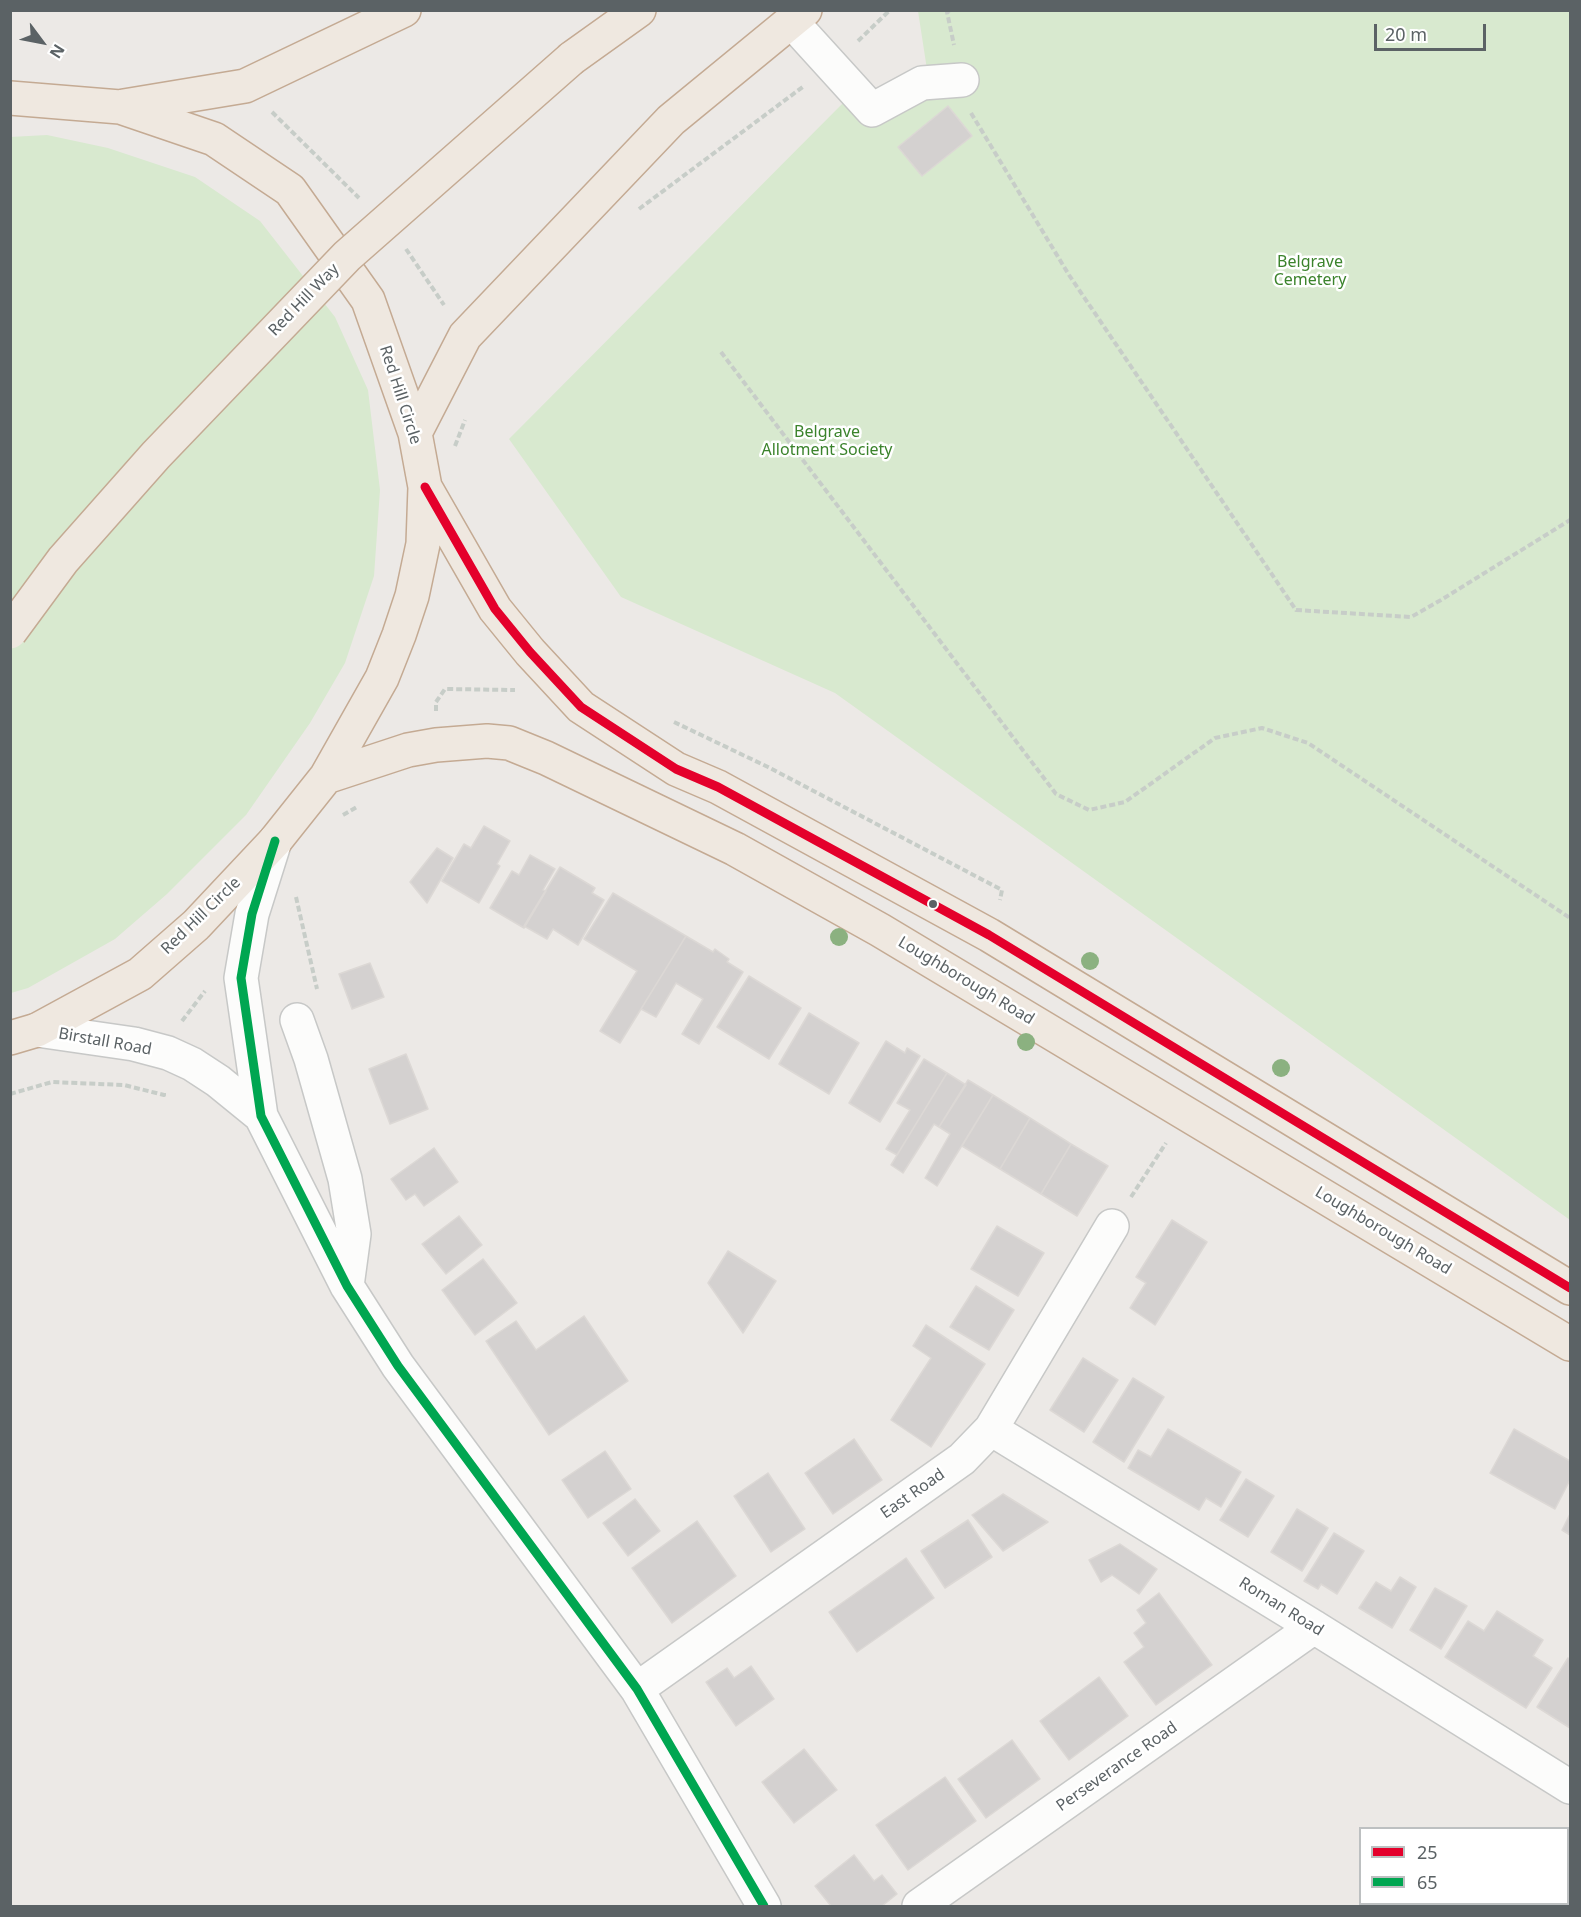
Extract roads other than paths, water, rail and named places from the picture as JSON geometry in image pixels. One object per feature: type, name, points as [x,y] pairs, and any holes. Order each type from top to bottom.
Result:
[{"type":"highway","points":[[120,107],[245,86],[404,10]]},
{"type":"highway","name":"Red Hill Way","points":[[10,632],[63,560],[156,455],[347,256],[572,58],[639,10]]},
{"type":"highway","points":[[415,433],[465,336],[671,120],[798,16]]},
{"type":"highway","name":"Red Hill Circle","points":[[10,98],[120,107],[214,139],[290,190],[368,300],[415,433],[425,487],[423,544],[412,596],[399,636],[382,678],[326,777],[275,841],[196,925],[140,974],[24,1034]]},
{"type":"highway","points":[[425,487],[495,609],[546,670],[581,707],[676,769],[718,787],[989,935],[1570,1288]]},
{"type":"highway","name":"Loughborough Road","points":[[326,777],[408,750],[436,745],[487,741],[509,743],[546,758],[735,849],[880,930],[1570,1344]]},
{"type":"street","points":[[798,16],[831,65],[872,110],[922,83],[962,80]]},
{"type":"street","name":"Birstall Road","points":[[275,841],[252,914],[241,978],[261,1116],[347,1286],[398,1366],[637,1689],[764,1906]]},
{"type":"street","points":[[297,1020],[298,1063],[345,1179],[354,1234],[347,1286]]},
{"type":"street","name":"Birstall Road","points":[[24,1034],[134,1044],[168,1053],[192,1064],[218,1081],[261,1116]]},
{"type":"street","name":"East Road","points":[[637,1689],[962,1459],[991,1429],[1112,1226]]},
{"type":"street","name":"Roman Road","points":[[991,1429],[1570,1787]]},
{"type":"street","name":"Perseverance Road","points":[[919,1906],[1314,1627]]},
{"type":"park label","name":"Belgrave Cemetery","points":[[1310,271]]},
{"type":"park label","name":"Belgrave Allotment Society","points":[[827,441]]}]
